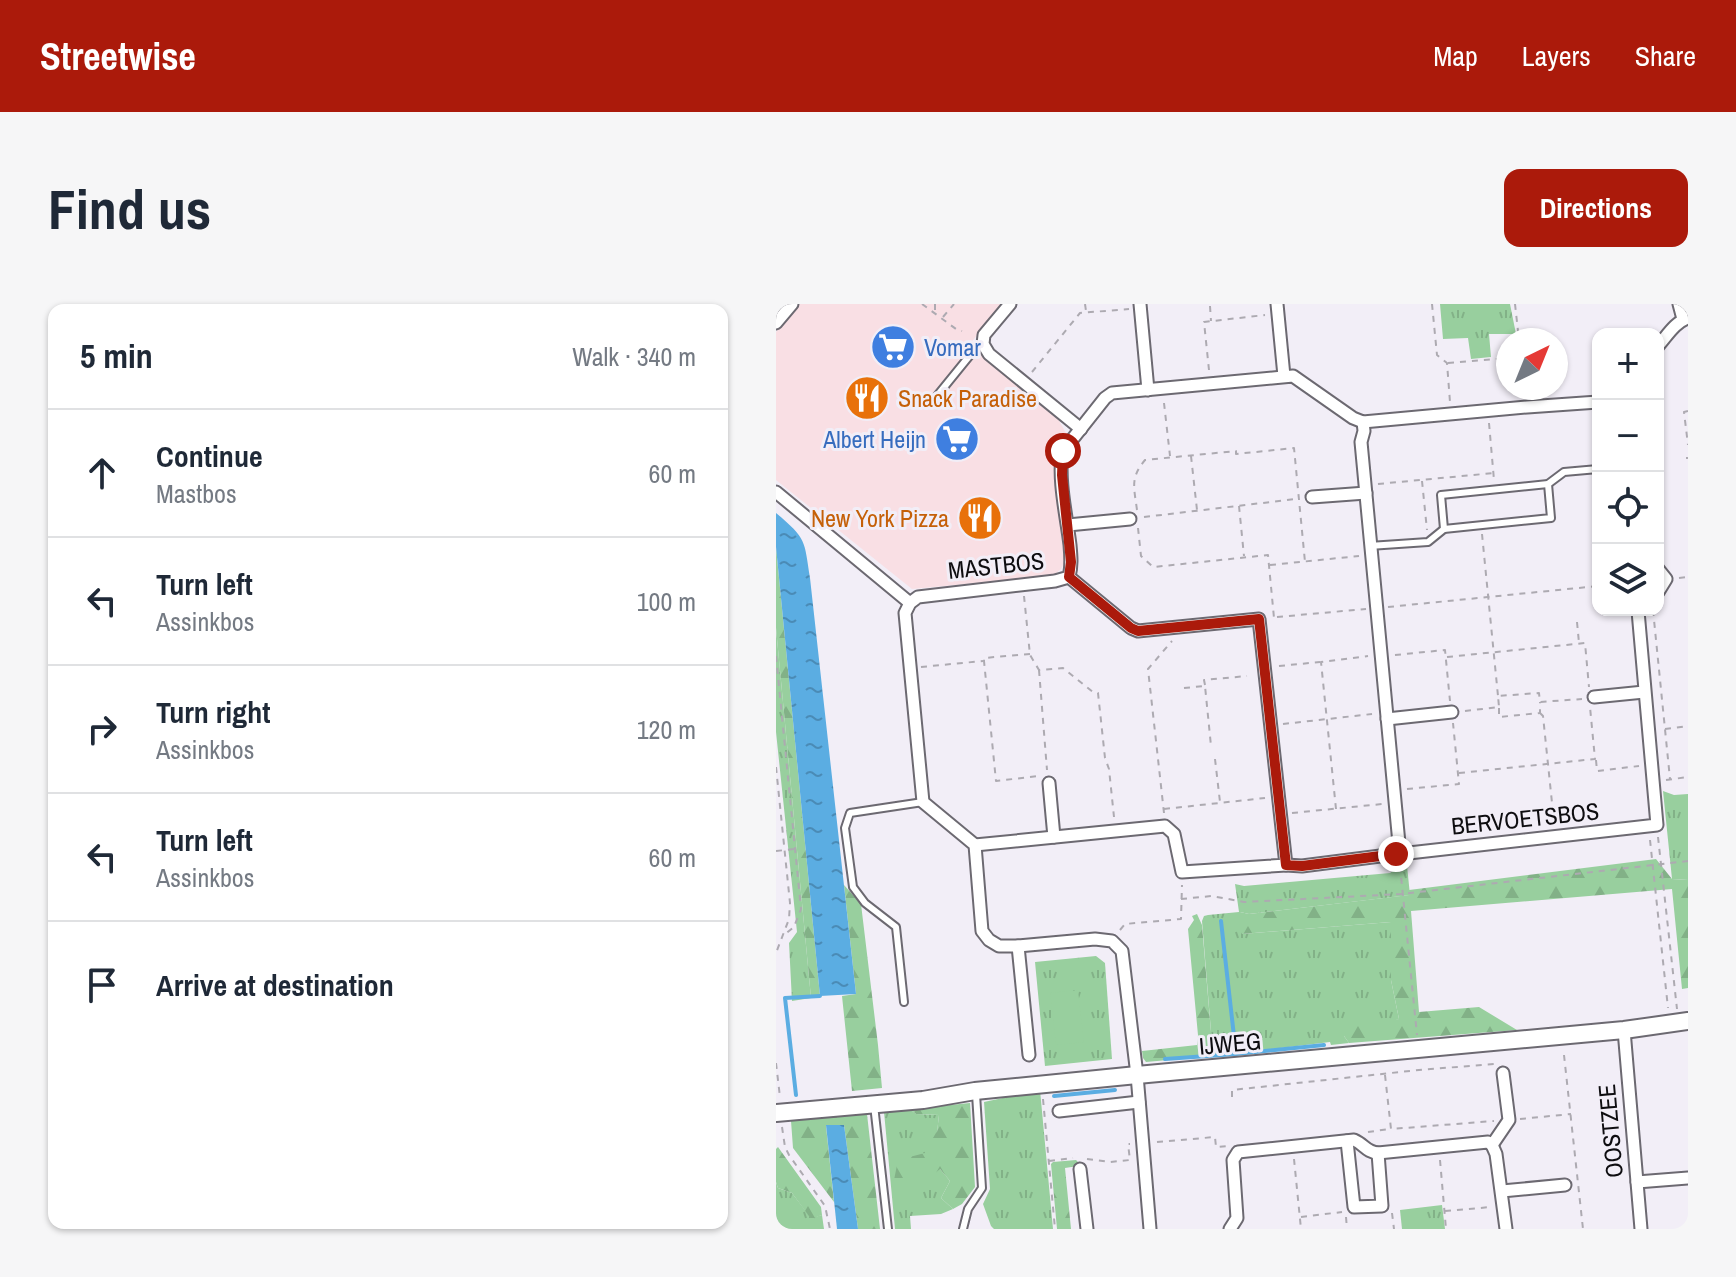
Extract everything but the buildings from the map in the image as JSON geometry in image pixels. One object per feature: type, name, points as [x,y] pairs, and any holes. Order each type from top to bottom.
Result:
[{"type":"street","points":[[776,323],[792,304]]},
{"type":"street","points":[[1010,304],[984,335],[983,344],[989,354],[1081,429]]},
{"type":"street","points":[[1664,340],[1685,319],[1679,304]]},
{"type":"street","points":[[1140,306],[1148,390]]},
{"type":"street","points":[[1277,309],[1284,376],[1301,380],[1363,422],[1592,402]]},
{"type":"street","name":"MASTBOS","points":[[910,603],[918,597],[1069,577],[1071,562],[1062,475],[1063,451],[1112,393],[1284,376]]},
{"type":"street","name":"BERVOETSBOS","points":[[1363,422],[1361,442],[1370,551],[1400,854],[1653,826]]},
{"type":"street","points":[[1312,497],[1365,489]]},
{"type":"street","points":[[776,492],[910,603],[905,613],[923,802],[975,845],[1165,826],[1174,834],[1182,872],[1302,866],[1396,854]]},
{"type":"street","points":[[1068,525],[1134,518]]},
{"type":"street","points":[[1069,577],[1138,631],[1259,619],[1286,865]]},
{"type":"street","points":[[1638,616],[1653,781],[1653,826]]},
{"type":"street","points":[[1591,698],[1644,692]]},
{"type":"street","points":[[1386,716],[1452,712]]},
{"type":"street","points":[[1048,779],[1054,837]]},
{"type":"street","points":[[975,845],[982,931],[989,940],[999,946],[1018,946],[1095,939],[1112,941],[1122,951],[1137,1075],[1150,1229]]},
{"type":"street","points":[[1018,946],[1029,1055]]},
{"type":"street","name":"IJWEG","points":[[779,1113],[1137,1075],[1624,1030],[1679,1022]]},
{"type":"street","name":"OOSTZEE","points":[[1624,1030],[1641,1229]]},
{"type":"street","points":[[1492,1145],[1509,1120],[1503,1073]]},
{"type":"street","points":[[1059,1111],[1139,1102]]},
{"type":"street","points":[[1350,1141],[1354,1207],[1382,1206],[1378,1153]]},
{"type":"street","points":[[1230,1229],[1237,1218],[1233,1160],[1238,1152],[1350,1141],[1359,1142],[1369,1152],[1378,1153],[1488,1142],[1496,1154],[1506,1229]]},
{"type":"street","points":[[1080,1169],[1087,1229]]},
{"type":"street","points":[[1637,1182],[1688,1178]]},
{"type":"street","points":[[1502,1191],[1565,1185]]},
{"type":"lane","points":[[932,402],[971,354],[983,344]]},
{"type":"lane","points":[[1444,529],[1441,495],[1548,484],[1564,472],[1592,470]]},
{"type":"lane","points":[[1370,551],[1428,542],[1444,529],[1551,518],[1548,484]]},
{"type":"lane","points":[[904,1002],[896,927],[865,903],[853,887],[845,828],[850,813],[923,802]]},
{"type":"lane","points":[[963,1229],[968,1209],[982,1188],[975,1091]]},
{"type":"lane","points":[[874,1105],[888,1229]]},
{"type":"path","points":[[922,304],[962,331]]},
{"type":"path","points":[[935,304],[935,313]]},
{"type":"path","points":[[942,318],[954,304]]},
{"type":"path","points":[[1085,304],[1086,313]]},
{"type":"path","points":[[1432,304],[1437,355],[1447,363],[1496,359]]},
{"type":"path","points":[[1515,304],[1518,328]]},
{"type":"path","points":[[1023,382],[1080,313],[1140,306]]},
{"type":"path","points":[[1210,306],[1211,321]]},
{"type":"path","points":[[1211,383],[1204,322],[1277,309]]},
{"type":"path","points":[[1447,363],[1450,414]]},
{"type":"path","points":[[1163,388],[1170,457]]},
{"type":"path","points":[[1688,411],[1684,412],[1688,445]]},
{"type":"path","points":[[1488,418],[1495,489]]},
{"type":"path","points":[[1305,562],[1294,448],[1145,460],[1137,470],[1133,478],[1134,518],[1141,556],[1153,567],[1268,555],[1274,618],[1592,587]]},
{"type":"path","points":[[1191,455],[1197,511]]},
{"type":"path","points":[[1365,489],[1494,473]]},
{"type":"path","points":[[1422,480],[1428,542]]},
{"type":"path","points":[[1134,518],[1298,499]]},
{"type":"path","points":[[1239,506],[1244,557]]},
{"type":"path","points":[[1481,525],[1499,717],[1540,713]]},
{"type":"path","points":[[1269,565],[1370,551]]},
{"type":"path","points":[[984,661],[996,781],[1048,779],[1039,670],[1030,654],[1023,584]]},
{"type":"path","points":[[1654,616],[1670,779]]},
{"type":"path","points":[[1577,622],[1579,644]]},
{"type":"path","points":[[1165,826],[1148,669],[1184,626]]},
{"type":"path","points":[[1446,657],[1585,643],[1597,771],[1651,765]]},
{"type":"path","points":[[1265,667],[1445,650],[1452,712],[1459,784],[1336,809],[1280,814]]},
{"type":"path","points":[[910,668],[1030,654]]},
{"type":"path","points":[[776,656],[801,909],[794,927],[784,935]]},
{"type":"path","points":[[1321,662],[1336,809]]},
{"type":"path","points":[[1039,670],[1063,668],[1098,693],[1115,831]]},
{"type":"path","points":[[1211,746],[1204,680],[1247,676]]},
{"type":"path","points":[[1184,688],[1205,686]]},
{"type":"path","points":[[1498,696],[1539,693],[1556,837]]},
{"type":"path","points":[[1540,702],[1591,698]]},
{"type":"path","points":[[1452,712],[1499,707]]},
{"type":"path","points":[[1270,725],[1386,716]]},
{"type":"path","points":[[1648,731],[1688,726]]},
{"type":"path","points":[[1215,759],[1220,803]]},
{"type":"path","points":[[1458,773],[1595,759]]},
{"type":"path","points":[[776,767],[790,903],[789,919],[776,951]]},
{"type":"path","points":[[1653,781],[1688,777]]},
{"type":"path","points":[[1163,809],[1278,797]]},
{"type":"path","points":[[1653,826],[1679,1022]]},
{"type":"path","points":[[1653,826],[1652,865],[1679,1022]]},
{"type":"path","points":[[776,851],[795,849]]},
{"type":"path","points":[[1396,854],[1401,870],[1418,1049]]},
{"type":"path","points":[[1181,899],[1212,896],[1244,902],[1401,894],[1688,861]]},
{"type":"path","points":[[1112,941],[1125,924],[1181,919],[1182,872]]},
{"type":"path","points":[[1564,1055],[1583,1229]]},
{"type":"path","points":[[776,1063],[779,1113],[789,1155],[825,1206],[830,1229]]},
{"type":"path","points":[[1232,1097],[1232,1090],[1385,1074],[1502,1064],[1503,1073]]},
{"type":"path","points":[[1385,1074],[1391,1129]]},
{"type":"path","points":[[1042,1085],[1055,1229]]},
{"type":"path","points":[[1350,1141],[1363,1132],[1571,1114]]},
{"type":"path","points":[[1573,1130],[1579,1130]]},
{"type":"path","points":[[776,1134],[782,1133]]},
{"type":"path","points":[[1049,1161],[1079,1157],[1110,1162],[1130,1160],[1128,1144],[1215,1137],[1216,1147],[1237,1146]]},
{"type":"path","points":[[1292,1146],[1301,1229]]},
{"type":"path","points":[[1438,1147],[1446,1229]]},
{"type":"path","points":[[1444,1211],[1503,1206]]},
{"type":"path","points":[[1300,1217],[1345,1212],[1347,1229]]},
{"type":"shaded area","points":[[800,304],[1002,304],[970,344],[1058,419],[1066,433],[1057,449],[1065,561],[1061,569],[1053,576],[912,589],[776,480],[776,332]]},
{"type":"green space","points":[[1440,304],[1510,304],[1515,328],[1496,328],[1496,334],[1489,334],[1491,357],[1471,359],[1468,338],[1443,339]]},
{"type":"green space","points":[[776,547],[820,996],[811,998],[776,628]]},
{"type":"green space","points":[[776,628],[811,998],[792,1001],[789,943],[797,932],[776,732]]},
{"type":"green space","points":[[1663,791],[1674,795],[1688,794],[1688,880],[1672,879]]},
{"type":"green space","points":[[1406,856],[1410,895],[1249,914],[1240,912],[1242,934],[1391,922],[1391,980],[1399,1019],[1344,1036],[1349,1043],[1331,1045],[1330,1042],[1213,1056],[1204,916],[1239,912],[1235,884],[1244,886],[1390,873],[1394,870],[1393,857]]},
{"type":"green space","points":[[1656,859],[1672,879],[1688,880],[1688,988],[1682,989],[1672,889],[1411,911],[1419,1012],[1479,1007],[1517,1030],[1349,1043],[1344,1036],[1346,1026],[1399,1019],[1391,980],[1391,922],[1242,934],[1233,918],[1240,912],[1249,914],[1409,895],[1409,890]]},
{"type":"green space","points":[[844,885],[861,904],[882,1088],[852,1091],[842,996],[856,994]]},
{"type":"green space","points":[[1197,914],[1202,925],[1213,1056],[1146,1062],[1142,1051],[1197,1045],[1188,929],[1194,920],[1192,916]]},
{"type":"green space","points":[[1096,956],[1105,963],[1112,1059],[1045,1066],[1035,962]]},
{"type":"green space","points":[[1078,990],[1084,1042],[1056,1045],[1050,993]]},
{"type":"green space","points":[[1040,1090],[1053,1229],[994,1229],[983,1204],[990,1189],[984,1102]]},
{"type":"green space","points":[[970,1103],[975,1187],[962,1204],[953,1209],[941,1198],[950,1181],[940,1169],[920,1186],[894,1180],[898,1160],[925,1153],[923,1138],[937,1132],[939,1115],[916,1114],[910,1109]]},
{"type":"green space","points":[[910,1109],[916,1114],[939,1115],[940,1169],[950,1181],[941,1198],[953,1209],[941,1214],[910,1216],[911,1229],[895,1229],[884,1112]]},
{"type":"green space","points":[[867,1114],[880,1229],[858,1229],[844,1125],[826,1126],[834,1202],[793,1148],[791,1121]]},
{"type":"green space","points":[[778,1147],[821,1207],[822,1215],[811,1219],[792,1193],[778,1188]]},
{"type":"green space","points":[[1076,1160],[1078,1166],[1065,1168],[1071,1229],[1057,1229],[1051,1164]]},
{"type":"green space","points":[[776,1182],[778,1188],[792,1193],[811,1218],[822,1215],[824,1229],[776,1229]]},
{"type":"green space","points":[[1442,1205],[1445,1229],[1402,1229],[1400,1210]]},
{"type":"water","points":[[776,513],[799,535],[807,555],[856,994],[820,996],[776,547]]},
{"type":"water","points":[[826,1125],[844,1125],[858,1229],[837,1229]]},
{"type":"waterway","points":[[1165,1059],[1236,1054],[1221,921]]},
{"type":"waterway","points":[[796,1095],[785,998],[820,996]]},
{"type":"waterway","points":[[1236,1054],[1324,1045]]},
{"type":"waterway","points":[[1054,1096],[1115,1090]]},
{"type":"place","name":"Vomar","points":[[893,347]]},
{"type":"place","name":"Snack Paradise","points":[[867,398]]},
{"type":"place","name":"Albert Heijn","points":[[957,439]]},
{"type":"place","name":"New York Pizza","points":[[980,518]]},
{"type":"route","points":[[1063,451],[1062,475],[1071,562],[1069,577],[1138,631],[1259,619],[1286,865],[1302,866],[1396,854]]}]
